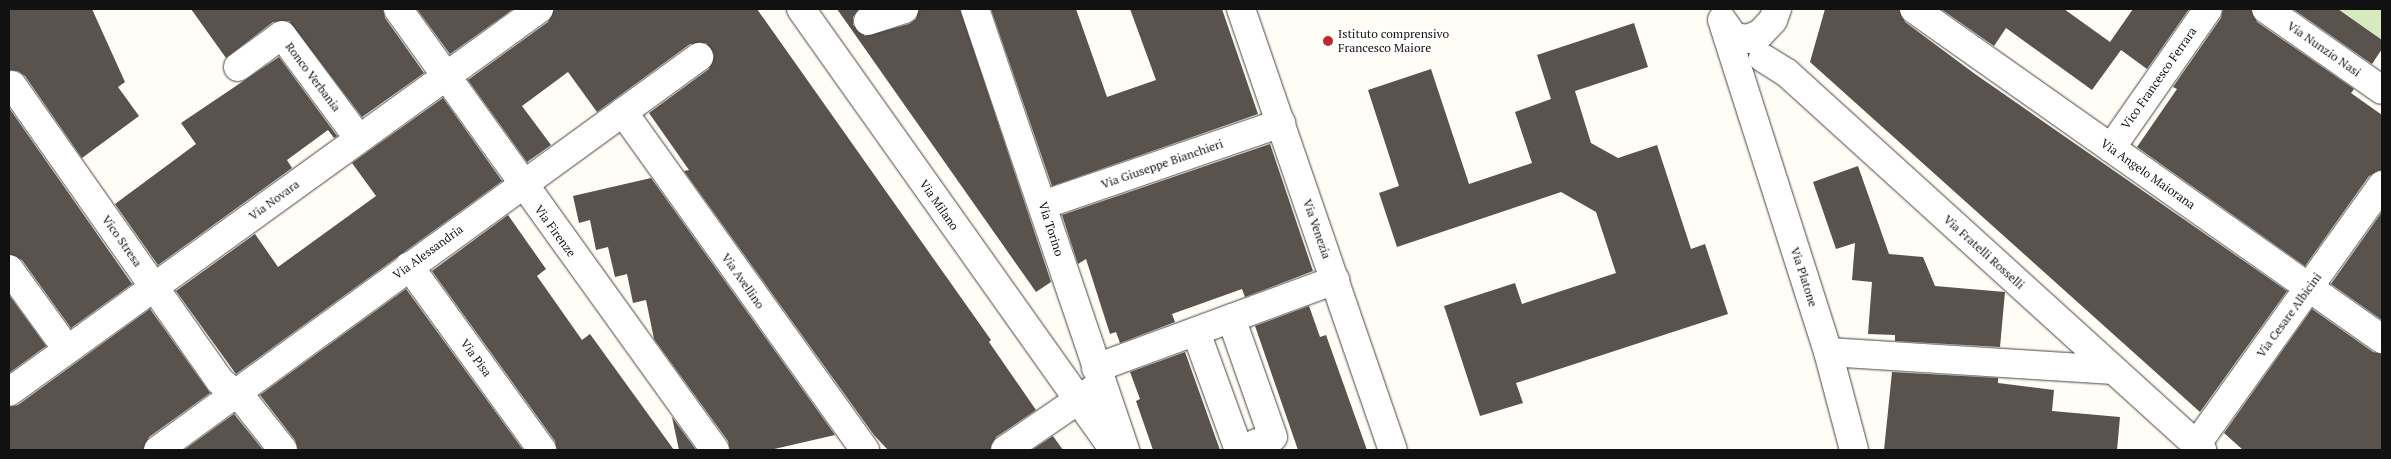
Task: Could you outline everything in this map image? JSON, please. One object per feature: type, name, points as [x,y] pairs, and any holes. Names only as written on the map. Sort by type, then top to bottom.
[{"type":"street","name":"Via Firenze","points":[[398,9],[521,184],[715,450]]},
{"type":"street","name":"Via Novara","points":[[9,392],[539,9]]},
{"type":"street","name":"Via Milano","points":[[801,9],[1114,450]]},
{"type":"street","points":[[868,21],[904,9]]},
{"type":"street","name":"Via Torino","points":[[975,9],[1043,205],[1098,376],[1125,450]]},
{"type":"street","name":"Via Venezia","points":[[1241,9],[1393,450]]},
{"type":"street","name":"Via Angelo Maiorana","points":[[1914,9],[2382,339]]},
{"type":"street","name":"Vico Francesco Ferrara","points":[[2111,148],[2208,9]]},
{"type":"street","name":"Via Nunzio Nasi","points":[[2266,9],[2382,90]]},
{"type":"street","points":[[1721,17],[1734,37],[1748,39],[1760,34],[1775,14]]},
{"type":"street","points":[[1750,105],[1775,14]]},
{"type":"street","name":"Via Platone","points":[[1721,17],[1828,352],[1854,450]]},
{"type":"street","name":"Ronco Verbania","points":[[238,67],[282,35],[359,139]]},
{"type":"street","name":"Via Alessandria","points":[[158,450],[521,184],[700,58]]},
{"type":"street","name":"Via Fratelli Rosselli","points":[[1763,58],[1787,73],[2199,448]]},
{"type":"street","name":"Vico Stresa","points":[[12,85],[220,381],[235,394],[283,450]]},
{"type":"street","name":"Via Avellino","points":[[623,112],[865,450]]},
{"type":"street","name":"Via Giuseppe Bianchieri","points":[[1043,205],[1281,123]]},
{"type":"street","name":"Via Cesare Albicini","points":[[2199,448],[2382,185]]},
{"type":"street","name":"Via Pisa","points":[[409,266],[542,450]]},
{"type":"street","points":[[9,269],[67,349]]},
{"type":"street","points":[[1005,450],[1078,401],[1098,376],[1196,332],[1334,280]]},
{"type":"street","points":[[1196,332],[1238,450],[1256,444],[1273,437],[1231,318]]},
{"type":"street","points":[[1828,352],[2113,370]]},
{"type":"green space","points":[[2338,9],[2382,9],[2382,40],[2346,14]]},
{"type":"building","points":[[9,9],[92,9],[125,82],[118,87],[139,116],[82,158],[25,76],[18,71],[9,70]]},
{"type":"building","points":[[191,9],[383,9],[385,18],[424,73],[362,117],[289,21],[273,22],[226,58]]},
{"type":"building","points":[[417,9],[513,9],[450,54]]},
{"type":"building","points":[[554,9],[757,9],[991,340],[989,342],[1036,410],[996,437],[990,450],[888,450],[874,435],[684,171],[689,170],[649,113],[709,69],[714,55],[706,43],[690,44],[597,112],[568,72],[522,106],[551,145],[527,162],[468,80],[548,22]]},
{"type":"building","points":[[837,9],[859,9],[853,17],[853,25],[865,36],[909,24],[916,19],[919,9],[960,9],[1051,282],[1036,292]]},
{"type":"building","points":[[991,9],[1076,9],[1107,97],[1156,80],[1130,9],[1222,9],[1258,114],[1052,186]]},
{"type":"building","points":[[1825,9],[1899,9],[1905,22],[1975,74],[2287,291],[2200,412],[1810,62]]},
{"type":"building","points":[[1941,9],[2064,9],[2110,42],[2133,9],[2189,9],[2147,69],[2121,50],[2092,90],[2006,28],[1994,46]]},
{"type":"building","points":[[2223,9],[2251,9],[2257,22],[2354,89],[2351,93],[2382,115],[2382,170],[2369,176],[2305,266],[2137,147],[2177,89],[2173,87],[2221,18]]},
{"type":"building","points":[[2293,9],[2338,9],[2382,40],[2382,49],[2372,64]]},
{"type":"building","points":[[1634,23],[1648,67],[1575,91],[1591,143],[1618,158],[1657,145],[1691,249],[1705,244],[1728,314],[1516,383],[1523,403],[1480,416],[1444,306],[1515,283],[1522,304],[1616,273],[1596,212],[1561,192],[1397,247],[1379,193],[1399,186],[1368,90],[1431,69],[1469,184],[1532,163],[1515,112],[1551,99],[1537,55]]},
{"type":"building","points":[[279,57],[337,136],[334,138],[328,130],[287,160],[292,168],[158,265],[115,204],[196,144],[181,123]]},
{"type":"building","points":[[443,98],[502,181],[236,374],[176,291],[255,234],[278,267],[376,196],[352,163]]},
{"type":"building","points":[[9,108],[132,284],[71,328],[22,260],[9,254]]},
{"type":"building","points":[[1270,144],[1313,271],[1245,297],[1242,289],[1172,314],[1175,322],[1120,343],[1116,332],[1110,334],[1086,259],[1078,264],[1062,215]]},
{"type":"building","points":[[1858,166],[1889,254],[1923,257],[1935,286],[2005,292],[2000,347],[1895,341],[1895,335],[1868,334],[1872,282],[1852,280],[1855,243],[1836,249],[1813,182]]},
{"type":"building","points":[[651,178],[835,435],[770,450],[730,450],[728,441],[654,339],[646,300],[633,303],[627,274],[615,277],[608,247],[596,250],[590,220],[579,223],[573,196]]},
{"type":"building","points":[[2382,212],[2382,320],[2331,284]]},
{"type":"building","points":[[508,215],[546,269],[537,276],[582,340],[590,334],[674,450],[557,450],[555,441],[432,271]]},
{"type":"building","points":[[406,289],[523,450],[298,450],[295,440],[260,395]]},
{"type":"building","points":[[9,295],[46,346],[9,373]]},
{"type":"building","points":[[1309,306],[1320,337],[1326,335],[1367,450],[1298,450],[1255,326]]},
{"type":"building","points":[[150,309],[210,393],[149,437],[143,450],[9,450],[9,407],[18,405]]},
{"type":"building","points":[[2312,309],[2373,352],[2382,354],[2382,450],[2243,450],[2224,433]]},
{"type":"building","points":[[1185,352],[1220,450],[1153,450],[1136,401],[1140,399],[1130,372]]},
{"type":"building","points":[[1892,372],[1998,378],[1998,383],[2054,390],[2052,411],[2120,417],[2117,450],[1884,450]]},
{"type":"building","points":[[234,414],[263,450],[184,450]]},
{"type":"building","points":[[672,417],[696,450],[679,450]]},
{"type":"building","points":[[1053,436],[1063,450],[1032,450]]},
{"type":"place","name":"Istituto comprensivo Francesco Maiore","points":[[1328,41]]}]
